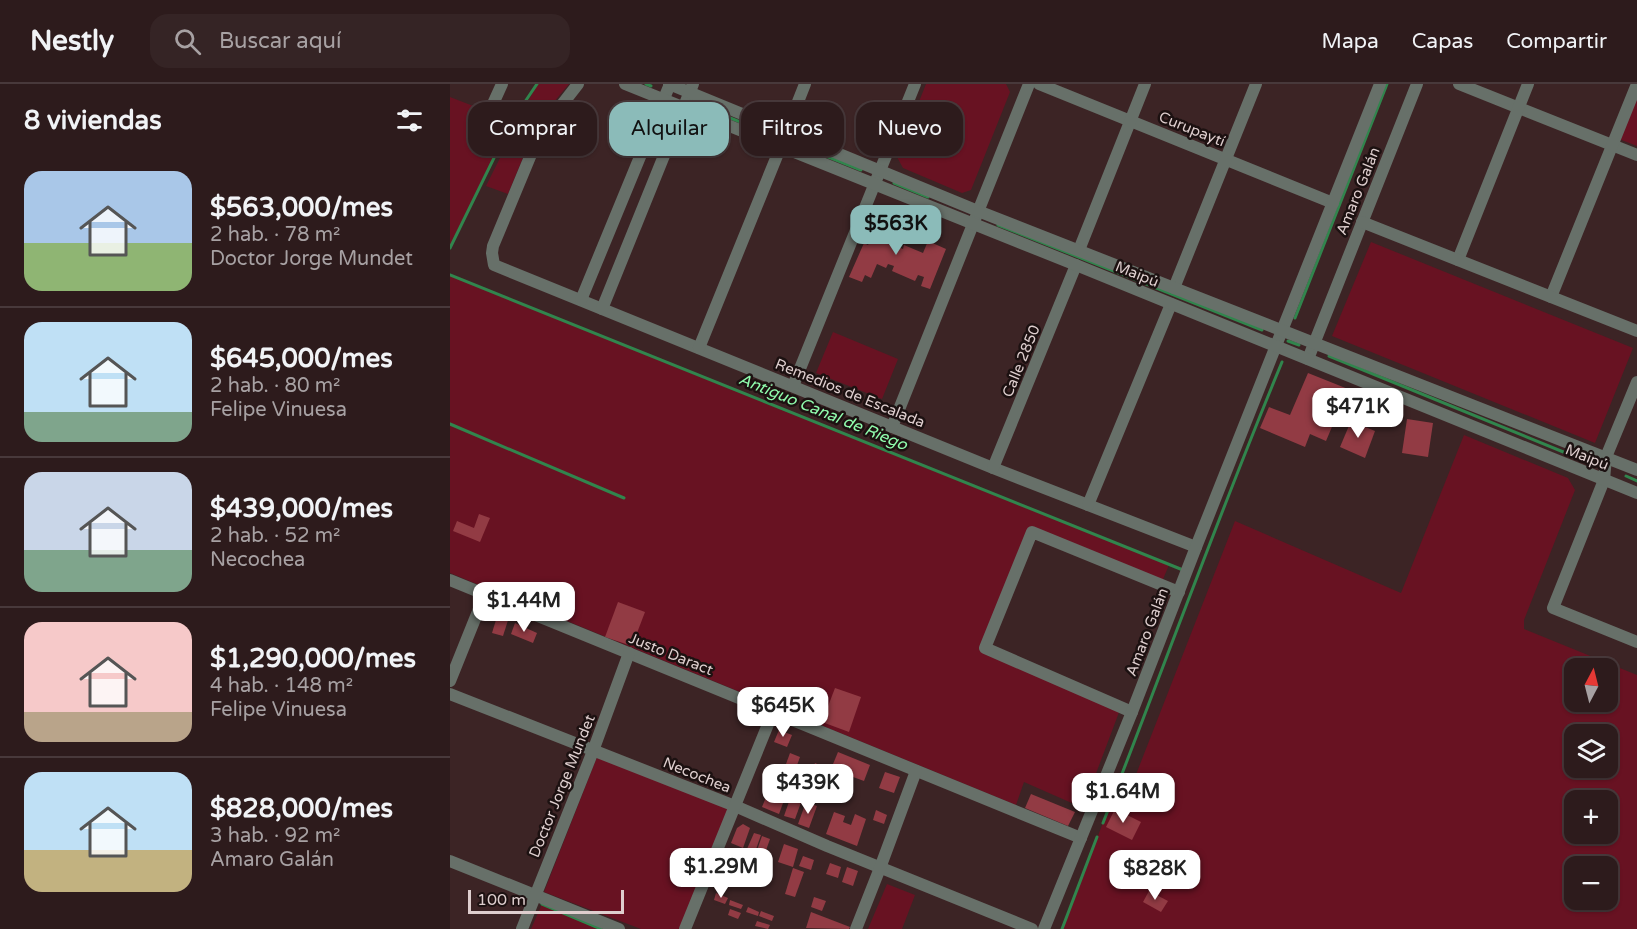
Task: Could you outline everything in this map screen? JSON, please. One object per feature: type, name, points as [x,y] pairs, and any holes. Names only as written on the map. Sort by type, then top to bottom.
[{"type":"street","points":[[494,102],[502,84]]},
{"type":"street","name":"Remedios de Escalada","points":[[578,84],[537,140],[493,246],[494,265],[1196,548]]},
{"type":"street","name":"Maipú","points":[[625,84],[671,102]]},
{"type":"street","points":[[581,300],[669,84]]},
{"type":"street","name":"Maipú","points":[[669,84],[691,88],[741,111]]},
{"type":"street","points":[[798,102],[805,84]]},
{"type":"street","points":[[793,386],[915,84]]},
{"type":"street","points":[[892,427],[1029,84]]},
{"type":"street","name":"Curupaytí","points":[[1039,84],[1333,203]]},
{"type":"street","points":[[1078,250],[1145,84]]},
{"type":"street","points":[[1173,288],[1256,84]]},
{"type":"street","name":"Amaro Galán","points":[[1044,929],[1380,84]]},
{"type":"street","name":"Amaro Galán","points":[[1308,359],[1417,84]]},
{"type":"street","points":[[1459,84],[1637,155]]},
{"type":"street","points":[[1458,260],[1528,84]]},
{"type":"street","points":[[1551,297],[1636,84]]},
{"type":"street","points":[[602,309],[664,156]]},
{"type":"street","points":[[699,348],[777,156]]},
{"type":"street","name":"Maipú","points":[[806,156],[1637,493]]},
{"type":"street","name":"Maipú","points":[[844,156],[1637,470]]},
{"type":"street","points":[[1362,222],[1637,331]]},
{"type":"street","name":"Calle 2850","points":[[993,468],[1076,265]]},
{"type":"street","points":[[1088,505],[1171,304]]},
{"type":"street","points":[[1637,382],[1606,457],[1604,480],[1553,608],[1637,642]]},
{"type":"street","points":[[1132,712],[985,648],[1032,532],[1179,592]]},
{"type":"street","name":"Justo Daract","points":[[450,580],[1081,838]]},
{"type":"street","points":[[450,681],[485,594]]},
{"type":"street","name":"Doctor Jorge Mundet","points":[[522,929],[593,751],[629,653]]},
{"type":"street","name":"Necochea","points":[[450,693],[735,806],[880,868],[1032,929]]},
{"type":"street","points":[[685,929],[772,712]]},
{"type":"street","points":[[856,929],[916,771]]},
{"type":"street","points":[[450,861],[619,929]]},
{"type":"shaded area","points":[[537,84],[569,84],[554,102],[528,102]]},
{"type":"shaded area","points":[[926,84],[1006,84],[1010,92],[971,190],[962,193],[903,168],[897,156],[963,156],[963,102],[919,102]]},
{"type":"shaded area","points":[[1637,95],[1637,146],[1619,139]]},
{"type":"shaded area","points":[[450,97],[468,104],[468,156],[495,156],[450,248]]},
{"type":"shaded area","points":[[501,156],[524,156],[508,194],[486,186]]},
{"type":"shaded area","points":[[1371,242],[1633,348],[1595,443],[1332,336]]},
{"type":"shaded area","points":[[450,275],[1169,565],[1161,584],[1032,532],[985,648],[1121,707],[1083,808],[1024,782],[1016,805],[450,573]]},
{"type":"shaded area","points":[[833,332],[898,359],[882,399],[816,373]]},
{"type":"shaded area","points":[[1464,435],[1568,478],[1575,490],[1524,620],[1524,629],[1595,658],[1564,658],[1564,712],[1618,712],[1618,667],[1637,675],[1637,929],[1062,929],[1116,789],[1128,795],[1235,521],[1401,593]]},
{"type":"shaded area","points":[[597,757],[730,809],[680,929],[641,929],[544,892]]},
{"type":"shaded area","points":[[732,848],[740,850],[733,869],[725,866]]},
{"type":"shaded area","points":[[887,884],[915,895],[902,929],[868,929]]},
{"type":"shaded area","points":[[542,904],[601,929],[531,929]]},
{"type":"building","points":[[879,209],[887,212],[885,219],[889,221],[884,234],[894,238],[891,244],[903,249],[904,245],[923,253],[928,241],[946,249],[930,289],[921,286],[924,277],[918,275],[915,281],[892,271],[894,266],[888,264],[886,268],[877,264],[871,278],[865,275],[862,282],[849,277],[864,243],[868,245],[871,239],[867,238]]},
{"type":"building","points":[[1308,373],[1348,389],[1326,441],[1310,434],[1305,447],[1260,428],[1269,407],[1290,415]]},
{"type":"building","points":[[1407,419],[1433,423],[1428,457],[1402,453]]},
{"type":"building","points":[[1351,421],[1375,431],[1365,458],[1340,447]]},
{"type":"building","points":[[479,514],[490,518],[480,542],[453,531],[457,521],[474,528]]},
{"type":"building","points":[[618,602],[645,612],[632,646],[605,637]]},
{"type":"building","points":[[499,610],[510,614],[503,636],[492,633]]},
{"type":"building","points":[[515,623],[537,633],[533,643],[511,634]]},
{"type":"building","points":[[835,688],[861,697],[849,732],[822,722]]},
{"type":"building","points":[[779,730],[792,735],[787,747],[774,742]]},
{"type":"building","points":[[838,752],[870,765],[864,781],[831,769]]},
{"type":"building","points":[[790,753],[800,757],[796,768],[786,764]]},
{"type":"building","points":[[815,763],[831,770],[828,779],[812,773]]},
{"type":"building","points":[[885,772],[900,777],[894,793],[879,788]]},
{"type":"building","points":[[773,780],[789,787],[779,814],[762,807]]},
{"type":"building","points":[[792,793],[803,797],[795,819],[784,816]]},
{"type":"building","points":[[1031,794],[1075,812],[1068,826],[1025,808]]},
{"type":"building","points":[[806,802],[817,806],[809,828],[798,824]]},
{"type":"building","points":[[1115,809],[1141,822],[1132,840],[1106,827]]},
{"type":"building","points":[[876,810],[887,815],[884,824],[873,820]]},
{"type":"building","points":[[834,812],[845,816],[843,822],[851,825],[855,814],[866,819],[857,846],[826,834]]},
{"type":"building","points":[[743,824],[750,828],[743,848],[731,843],[737,828]]},
{"type":"building","points":[[754,833],[761,835],[755,852],[747,849]]},
{"type":"building","points":[[762,836],[770,839],[764,856],[756,853]]},
{"type":"building","points":[[784,844],[798,849],[793,867],[778,862]]},
{"type":"building","points":[[803,856],[814,860],[811,870],[799,866]]},
{"type":"building","points":[[830,863],[841,867],[838,878],[826,874]]},
{"type":"building","points":[[847,867],[858,871],[853,886],[842,882]]},
{"type":"building","points":[[793,868],[804,872],[795,897],[785,894]]},
{"type":"building","points":[[1149,891],[1168,901],[1161,912],[1143,902]]},
{"type":"building","points":[[716,893],[728,898],[725,904],[714,900]]},
{"type":"building","points":[[814,897],[826,901],[822,911],[811,907]]},
{"type":"building","points":[[730,900],[743,905],[741,909],[729,905]]},
{"type":"building","points":[[748,907],[759,912],[758,916],[746,912]]},
{"type":"building","points":[[730,909],[741,913],[738,919],[728,915]]},
{"type":"building","points":[[761,911],[774,916],[772,921],[759,916]]},
{"type":"building","points":[[811,912],[850,927],[849,929],[806,928]]},
{"type":"building","points":[[757,921],[770,925],[768,929],[755,926]]},
{"type":"waterway","name":"Antiguo Canal de Riego","points":[[450,248],[512,121],[537,84]]},
{"type":"waterway","points":[[646,84],[651,86]]},
{"type":"waterway","points":[[1295,318],[1387,84]]},
{"type":"waterway","points":[[729,118],[861,170]]},
{"type":"waterway","points":[[894,183],[928,197]]},
{"type":"waterway","points":[[998,225],[1262,330]]},
{"type":"waterway","name":"Antiguo Canal de Riego","points":[[450,275],[1183,570]]},
{"type":"waterway","points":[[1288,341],[1299,345]]},
{"type":"waterway","points":[[1329,356],[1583,460]]},
{"type":"waterway","points":[[1103,823],[1213,534],[1282,362]]},
{"type":"waterway","points":[[450,424],[624,498]]},
{"type":"waterway","points":[[1626,476],[1637,481]]},
{"type":"waterway","points":[[1062,929],[1097,837]]},
{"type":"waterway","points":[[542,904],[601,929]]}]
